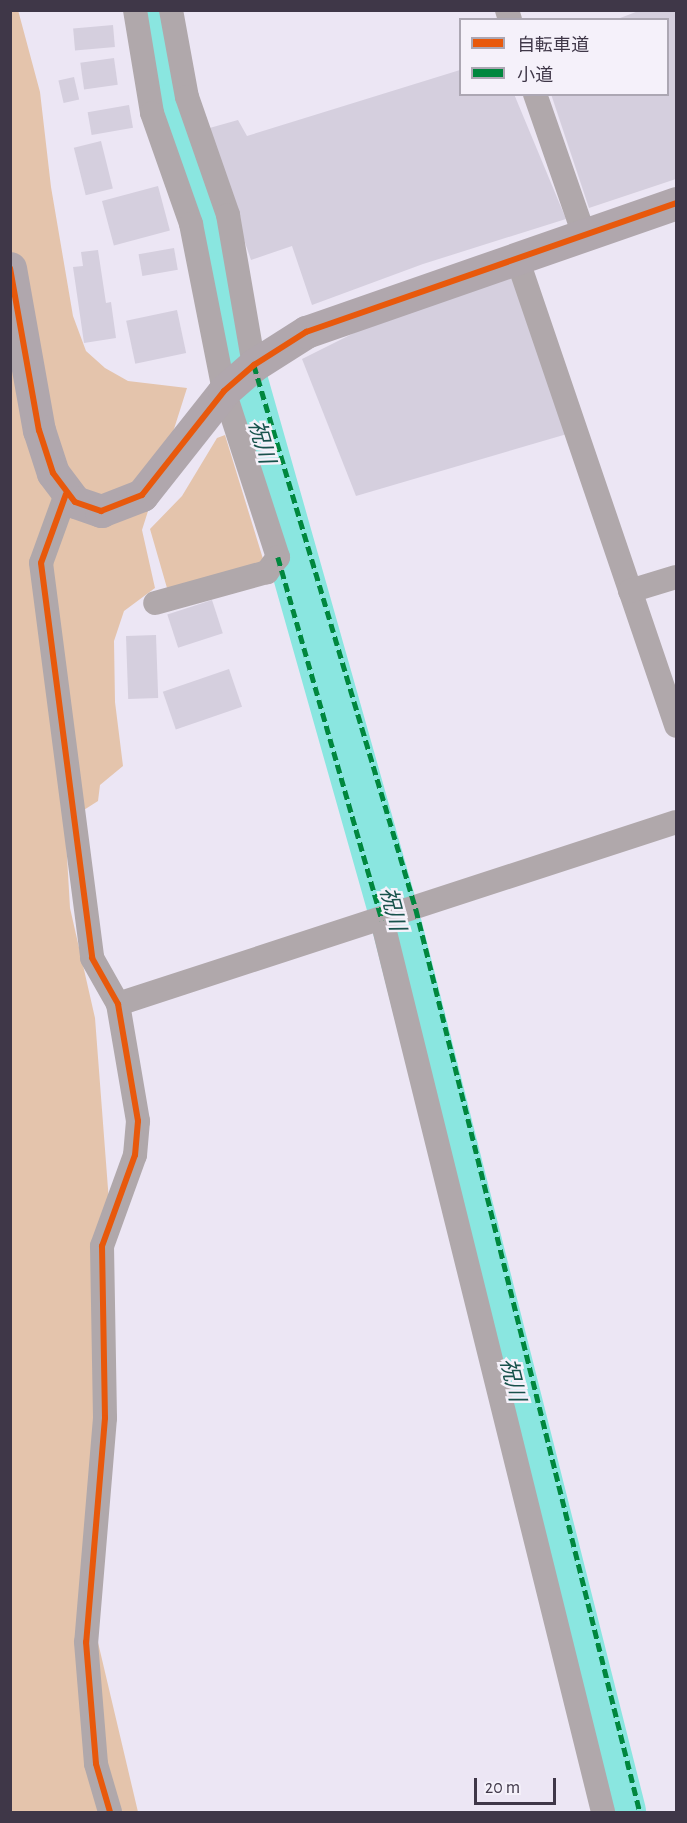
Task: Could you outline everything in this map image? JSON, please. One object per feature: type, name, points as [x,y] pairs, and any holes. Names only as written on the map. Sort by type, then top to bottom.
[{"type":"street","points":[[135,10],[152,112],[241,376],[278,557],[267,572],[155,603]]},
{"type":"street","points":[[171,10],[187,97],[228,215],[241,376]]},
{"type":"street","points":[[537,96],[584,235]]},
{"type":"street","points":[[10,268],[39,430],[53,473],[66,494],[82,507],[101,511],[142,495],[241,376],[333,320],[676,203]]},
{"type":"street","points":[[517,258],[676,726]]},
{"type":"street","points":[[66,494],[41,563],[92,958],[118,1004],[138,1121],[135,1155],[102,1246],[105,1418],[86,1642],[96,1764],[110,1812]]},
{"type":"street","points":[[630,591],[676,577]]},
{"type":"street","points":[[118,1004],[383,920],[676,822]]},
{"type":"street","points":[[383,920],[603,1812]]},
{"type":"shaded area","points":[[18,10],[40,92],[51,187],[73,316],[86,351],[105,368],[128,381],[187,388],[142,530],[155,588],[124,611],[114,641],[115,702],[123,766],[100,785],[98,801],[65,822],[70,908],[95,1018],[110,1215],[88,1600],[138,1812],[11,1812],[10,11]]},
{"type":"shaded area","points":[[225,435],[267,572],[167,588],[150,529],[182,496],[217,438]]},
{"type":"building","points":[[641,10],[676,10],[676,179],[589,208],[552,96],[669,96],[669,18],[620,18]]},
{"type":"building","points":[[113,25],[115,47],[75,50],[73,28]]},
{"type":"building","points":[[114,58],[118,85],[84,89],[80,63]]},
{"type":"building","points":[[459,70],[459,96],[515,96],[566,219],[423,264],[312,305],[292,246],[251,260],[206,129],[238,120],[247,136]]},
{"type":"building","points":[[74,77],[79,99],[64,103],[58,81]]},
{"type":"building","points":[[129,105],[133,128],[92,135],[88,112]]},
{"type":"building","points":[[101,141],[113,189],[86,195],[74,148]]},
{"type":"building","points":[[158,186],[170,230],[114,245],[102,201]]},
{"type":"building","points":[[174,248],[178,270],[142,276],[139,254]]},
{"type":"building","points":[[98,250],[106,303],[111,302],[116,338],[84,343],[73,267],[83,266],[81,252]]},
{"type":"building","points":[[513,276],[567,434],[356,496],[302,359],[370,325]]},
{"type":"building","points":[[177,310],[186,353],[135,364],[126,321]]},
{"type":"building","points":[[212,600],[223,633],[178,648],[167,615]]},
{"type":"building","points":[[156,635],[158,698],[128,699],[126,636]]},
{"type":"building","points":[[229,669],[242,707],[176,730],[163,692]]},
{"type":"waterway","name":"祝川","points":[[155,10],[169,109],[209,216],[217,278],[234,349],[394,914],[621,1812]]},
{"type":"marked path","points":[[254,365],[416,909],[640,1812]]},
{"type":"marked path","points":[[278,557],[382,920]]},
{"type":"cycle path","points":[[10,268],[39,430],[53,473],[75,502],[101,511],[142,495],[224,391],[254,365],[306,332],[676,203]]},
{"type":"cycle path","points":[[66,494],[41,563],[92,958],[118,1004],[138,1121],[135,1155],[102,1246],[105,1418],[86,1642],[96,1764],[110,1812]]}]
